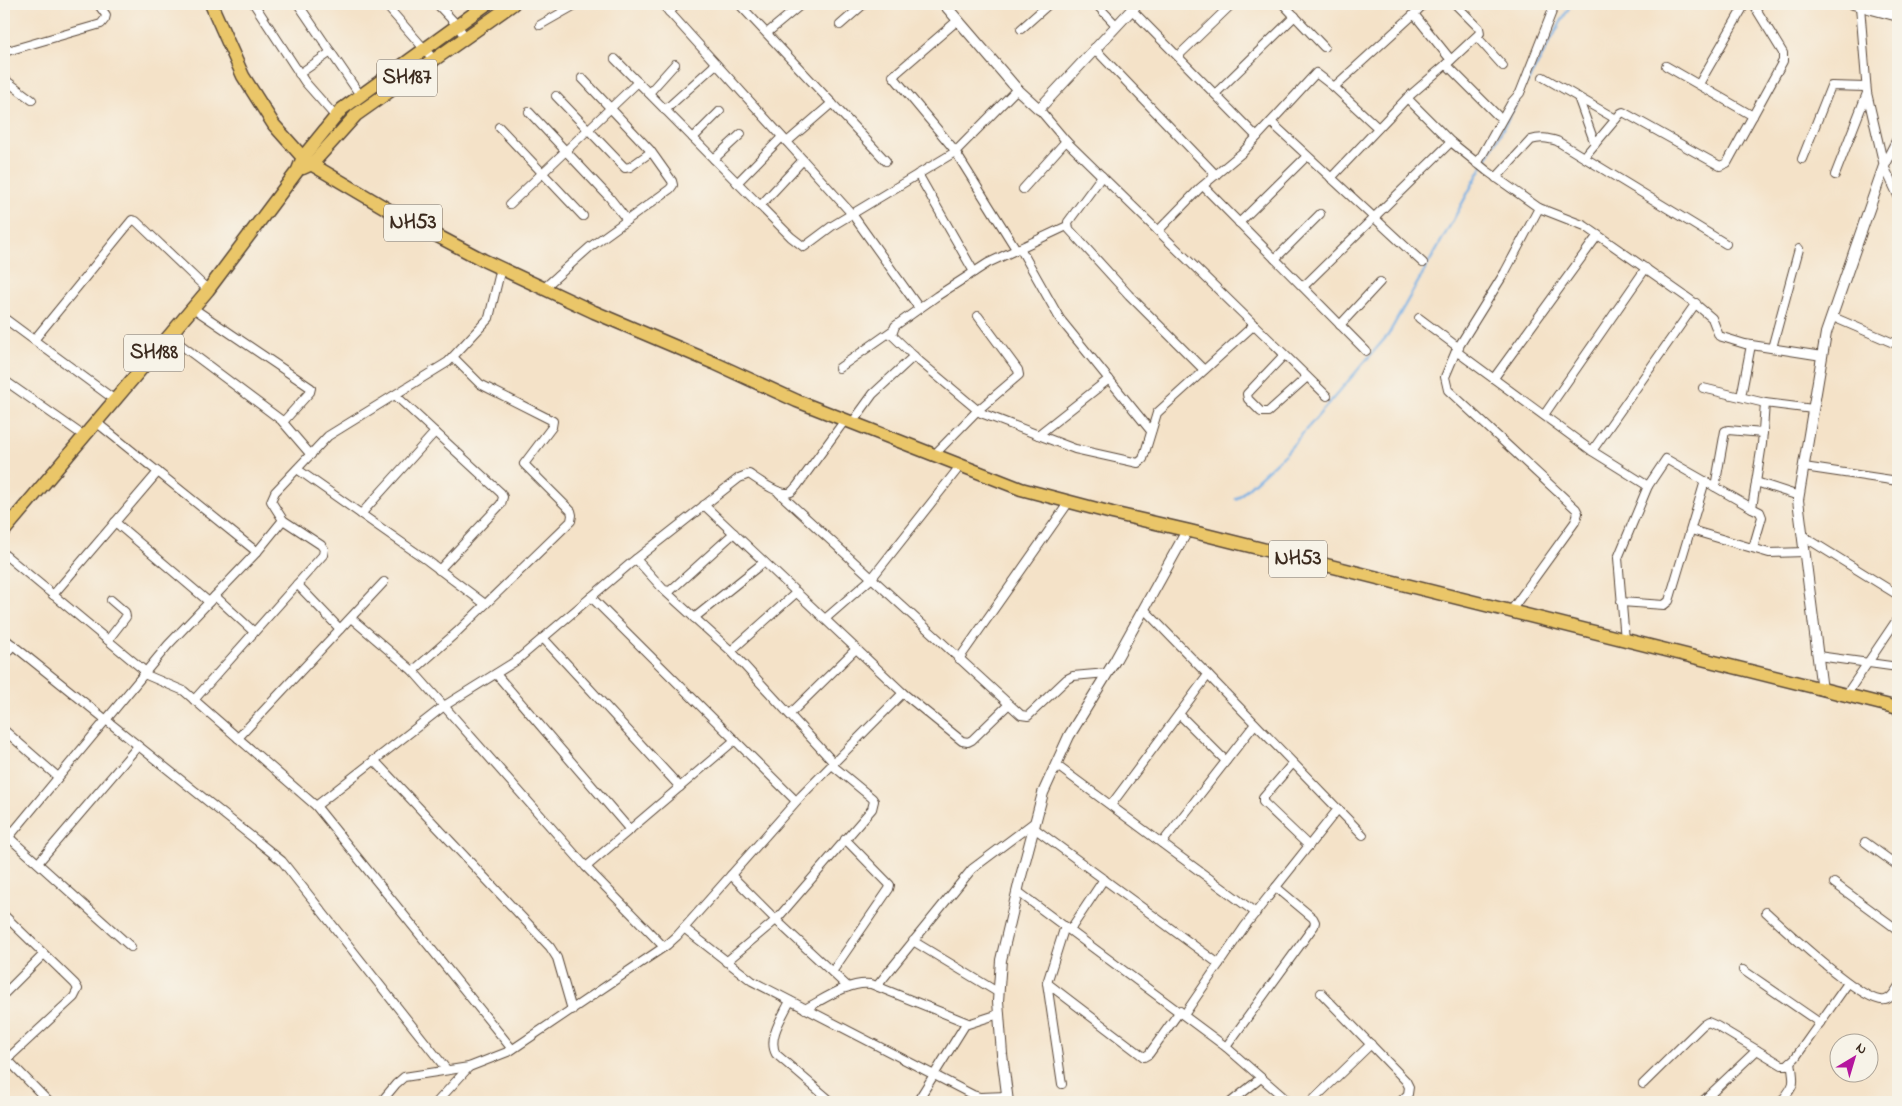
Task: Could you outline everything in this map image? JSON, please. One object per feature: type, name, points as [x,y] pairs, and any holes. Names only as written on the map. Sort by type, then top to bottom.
[{"type":"main road","name":"NH53","points":[[211,4],[243,76],[274,125],[307,161],[394,213],[501,268],[594,312],[692,353],[797,401],[1021,488],[1069,502],[1898,708]]},
{"type":"main road","name":"SH187","points":[[307,161],[335,116],[360,95],[487,4]]},
{"type":"main road","name":"SH187","points":[[298,170],[351,118],[513,4]]},
{"type":"main road","points":[[396,69],[404,81]]},
{"type":"main road","name":"SH188","points":[[4,531],[208,290],[298,170]]},
{"type":"street","points":[[4,52],[101,24],[106,19],[106,15],[98,4]]},
{"type":"street","points":[[254,4],[299,74],[335,116]]},
{"type":"street","points":[[298,4],[360,95]]},
{"type":"street","points":[[385,4],[434,60]]},
{"type":"street","points":[[437,4],[457,25],[465,38]]},
{"type":"street","points":[[540,25],[577,4]]},
{"type":"street","points":[[662,4],[840,201],[919,308]]},
{"type":"street","points":[[669,12],[678,4]]},
{"type":"street","points":[[739,4],[886,161]]},
{"type":"street","points":[[767,33],[802,4]]},
{"type":"street","points":[[840,25],[864,4]]},
{"type":"street","points":[[944,4],[1020,92],[1066,141],[1327,396]]},
{"type":"street","points":[[1021,28],[1049,4]]},
{"type":"street","points":[[1096,4],[1112,21]]},
{"type":"street","points":[[1178,56],[1232,4]]},
{"type":"street","points":[[1283,4],[1324,47]]},
{"type":"street","points":[[1334,87],[1424,4]]},
{"type":"street","points":[[1331,178],[1407,98],[1480,33],[1479,28],[1455,4]]},
{"type":"street","points":[[1481,167],[1512,102],[1520,93],[1555,4]]},
{"type":"street","points":[[1699,84],[1745,4]]},
{"type":"street","points":[[1584,157],[1620,113],[1627,112],[1720,166],[1726,163],[1783,61],[1783,56],[1753,4]]},
{"type":"street","points":[[1898,16],[1858,4],[1867,90],[1884,166],[1898,196]]},
{"type":"street","points":[[1888,4],[1898,7]]},
{"type":"street","points":[[1036,107],[1094,48],[1112,21],[1134,7],[1178,56],[1257,137]]},
{"type":"street","points":[[1414,14],[1449,62],[1497,115]]},
{"type":"street","points":[[1215,94],[1295,16]]},
{"type":"street","points":[[958,20],[893,76],[954,150],[1018,248],[1060,319],[1151,431]]},
{"type":"street","points":[[1477,37],[1503,66]]},
{"type":"street","points":[[1094,48],[1216,175]]},
{"type":"street","points":[[299,74],[331,52]]},
{"type":"street","points":[[615,59],[791,237],[801,246],[806,247],[849,212],[918,174],[954,150],[1020,92]]},
{"type":"street","points":[[649,93],[675,64]]},
{"type":"street","points":[[666,110],[716,64]]},
{"type":"street","points":[[1666,66],[1752,116]]},
{"type":"street","points":[[1158,231],[1203,186],[1243,152],[1316,74],[1334,87],[1378,128]]},
{"type":"street","points":[[1543,77],[1616,119]]},
{"type":"street","points":[[544,288],[586,250],[673,185],[651,152],[582,78]]},
{"type":"street","points":[[4,79],[32,100]]},
{"type":"street","points":[[510,204],[638,82]]},
{"type":"street","points":[[1802,159],[1831,86],[1867,90]]},
{"type":"street","points":[[1835,175],[1867,90]]},
{"type":"street","points":[[556,96],[625,168],[630,167],[651,152]]},
{"type":"street","points":[[1578,97],[1595,144]]},
{"type":"street","points":[[1407,98],[1451,142],[1496,178],[1539,208],[1581,224],[1696,303],[1713,319],[1719,336],[1751,345],[1822,356]]},
{"type":"street","points":[[737,183],[784,140],[832,103]]},
{"type":"street","points":[[693,138],[720,111]]},
{"type":"street","points":[[529,112],[612,200],[627,220]]},
{"type":"street","points":[[1271,122],[1423,263]]},
{"type":"street","points":[[499,127],[583,216]]},
{"type":"street","points":[[714,159],[741,134]]},
{"type":"street","points":[[1496,178],[1526,144],[1537,138],[1557,141],[1726,244]]},
{"type":"street","points":[[1822,690],[1799,496],[1826,333],[1884,166],[1898,139]]},
{"type":"street","points":[[1024,189],[1066,141]]},
{"type":"street","points":[[1303,287],[1451,142]]},
{"type":"street","points":[[1239,223],[1307,156]]},
{"type":"street","points":[[760,206],[803,160]]},
{"type":"street","points":[[918,174],[974,272]]},
{"type":"street","points":[[840,368],[893,330],[919,308],[993,260],[1067,226],[1102,176]]},
{"type":"street","points":[[1203,186],[1366,351]]},
{"type":"street","points":[[1510,612],[1574,522],[1578,513],[1576,509],[1448,390],[1445,378],[1458,349],[1505,272],[1539,208]]},
{"type":"street","points":[[1275,259],[1320,214]]},
{"type":"street","points":[[34,340],[132,220],[136,221],[208,290]]},
{"type":"street","points":[[1067,226],[1129,295],[1204,370]]},
{"type":"street","points":[[1494,378],[1598,235]]},
{"type":"street","points":[[1772,348],[1799,249]]},
{"type":"street","points":[[194,700],[323,555],[324,549],[322,545],[283,520],[270,501],[275,492],[328,436],[448,362],[489,318],[501,268]]},
{"type":"street","points":[[1544,415],[1646,268]]},
{"type":"street","points":[[1340,325],[1380,282]]},
{"type":"street","points":[[1592,451],[1696,303]]},
{"type":"street","points":[[192,308],[311,388],[310,392],[283,422]]},
{"type":"street","points":[[934,455],[977,411],[1018,377],[1020,372],[978,316]]},
{"type":"street","points":[[1833,317],[1898,345]]},
{"type":"street","points":[[4,318],[115,400]]},
{"type":"street","points":[[1419,318],[1494,378],[1592,451],[1648,486]]},
{"type":"street","points":[[893,330],[892,335],[977,411],[1075,448],[1135,464],[1142,460],[1157,413],[1254,325]]},
{"type":"street","points":[[170,336],[283,422],[310,455]]},
{"type":"street","points":[[1741,397],[1751,345]]},
{"type":"street","points":[[1284,355],[1247,394],[1248,399],[1262,412],[1268,412],[1307,377]]},
{"type":"street","points":[[316,806],[444,706],[516,661],[636,559],[744,475],[748,474],[778,491],[784,493],[791,492],[848,421],[873,394],[914,356]]},
{"type":"street","points":[[413,671],[571,521],[572,514],[524,464],[552,426],[553,420],[480,384],[453,357]]},
{"type":"street","points":[[1038,435],[1109,379]]},
{"type":"street","points":[[4,380],[84,436]]},
{"type":"street","points":[[1702,388],[1765,403],[1813,409]]},
{"type":"street","points":[[395,395],[501,493],[503,497],[501,504],[439,570]]},
{"type":"street","points":[[1752,508],[1763,433],[1765,403]]},
{"type":"street","points":[[96,422],[256,552]]},
{"type":"street","points":[[1715,487],[1725,432],[1728,430],[1763,433]]},
{"type":"street","points":[[361,514],[435,432]]},
{"type":"street","points":[[1625,640],[1618,558],[1648,486],[1666,459],[1760,512],[1762,517],[1753,548]]},
{"type":"street","points":[[825,619],[872,578],[961,465]]},
{"type":"street","points":[[1804,467],[1898,481]]},
{"type":"street","points":[[298,469],[485,604]]},
{"type":"street","points":[[53,595],[158,472]]},
{"type":"street","points":[[1621,602],[1667,604],[1705,481]]},
{"type":"street","points":[[1756,482],[1799,496]]},
{"type":"street","points":[[778,491],[1021,715],[1028,716],[1072,676],[1107,673]]},
{"type":"street","points":[[960,659],[1069,502]]},
{"type":"street","points":[[704,505],[903,693],[965,742],[972,740],[1008,705]]},
{"type":"street","points":[[131,948],[38,863],[5,838],[168,645],[256,552],[283,520]]},
{"type":"street","points":[[115,522],[254,632]]},
{"type":"street","points":[[684,928],[752,981],[805,1009],[976,1096],[1008,1099],[999,1014],[1000,960],[1043,793],[1069,736],[1144,609],[1187,530]]},
{"type":"street","points":[[1691,530],[1773,554],[1805,552]]},
{"type":"street","points":[[666,592],[670,591],[734,533]]},
{"type":"street","points":[[1803,536],[1898,595]]},
{"type":"street","points":[[4,554],[145,673],[181,689],[316,806],[512,1049]]},
{"type":"street","points":[[636,559],[666,592],[731,651],[790,714],[833,764],[874,801],[872,809],[776,920],[726,962]]},
{"type":"street","points":[[694,618],[764,562]]},
{"type":"street","points":[[238,738],[384,582]]},
{"type":"street","points":[[297,584],[340,629]]},
{"type":"street","points":[[731,651],[797,592]]},
{"type":"street","points":[[591,597],[796,801]]},
{"type":"street","points":[[108,640],[126,617],[125,612],[111,600]]},
{"type":"street","points":[[1144,609],[1363,835]]},
{"type":"street","points":[[351,618],[413,671],[586,867],[664,947]]},
{"type":"street","points":[[1846,695],[1898,618]]},
{"type":"street","points":[[4,638],[282,861],[448,1070]]},
{"type":"street","points":[[543,638],[680,787]]},
{"type":"street","points":[[4,656],[13,645]]},
{"type":"street","points":[[790,714],[856,649]]},
{"type":"street","points":[[1818,656],[1898,667]]},
{"type":"street","points":[[496,674],[630,830]]},
{"type":"street","points":[[1111,805],[1208,675]]},
{"type":"street","points":[[382,1102],[404,1077],[469,1067],[512,1049],[664,947],[732,875],[796,801],[903,693]]},
{"type":"street","points":[[1179,714],[1226,761]]},
{"type":"street","points":[[1162,843],[1255,724]]},
{"type":"street","points":[[4,730],[58,777]]},
{"type":"street","points":[[586,867],[735,740]]},
{"type":"street","points":[[38,863],[138,746]]},
{"type":"street","points":[[374,760],[550,947],[557,958],[572,1010]]},
{"type":"street","points":[[1293,763],[1263,798],[1263,802],[1309,846]]},
{"type":"street","points":[[1056,765],[1256,913]]},
{"type":"street","points":[[1047,983],[1144,1057],[1149,1054],[1182,1013],[1256,913],[1338,809]]},
{"type":"street","points":[[1035,824],[1104,879],[1219,964]]},
{"type":"street","points":[[877,986],[972,869],[1035,824]]},
{"type":"street","points":[[832,972],[890,885],[846,839]]},
{"type":"street","points":[[1865,842],[1898,866]]},
{"type":"street","points":[[732,875],[776,920],[848,987]]},
{"type":"street","points":[[1062,1084],[1047,983],[1067,928],[1104,879]]},
{"type":"street","points":[[1834,883],[1898,930]]},
{"type":"street","points":[[1226,1047],[1314,926],[1313,918],[1276,888]]},
{"type":"street","points":[[1017,890],[1226,1047],[1289,1102]]},
{"type":"street","points":[[1766,912],[1848,983],[1884,1001],[1898,987]]},
{"type":"street","points":[[4,917],[78,989],[77,994],[6,1061],[49,1102]]},
{"type":"street","points":[[914,941],[999,993]]},
{"type":"street","points":[[4,994],[44,954]]},
{"type":"street","points":[[1743,970],[1820,1023]]},
{"type":"street","points":[[805,1009],[848,987],[865,983],[877,986],[968,1023]]},
{"type":"street","points":[[1643,1084],[1708,1022],[1718,1026],[1782,1065],[1791,1062],[1848,983]]},
{"type":"street","points":[[1321,993],[1406,1081],[1409,1086],[1408,1094],[1400,1102]]},
{"type":"street","points":[[790,1001],[775,1034],[773,1048],[776,1054],[832,1102]]},
{"type":"street","points":[[917,1102],[962,1028],[968,1023],[999,1014]]},
{"type":"street","points":[[1311,1102],[1371,1044]]},
{"type":"street","points":[[1702,1102],[1757,1050]]},
{"type":"street","points":[[1781,1102],[1793,1087],[1791,1062]]},
{"type":"street","points":[[436,1102],[469,1067]]},
{"type":"street","points":[[1232,1102],[1261,1078]]},
{"type":"waterway","points":[[1527,83],[1571,4]]},
{"type":"waterway","points":[[1236,499],[1285,454],[1388,335],[1519,99]]}]
